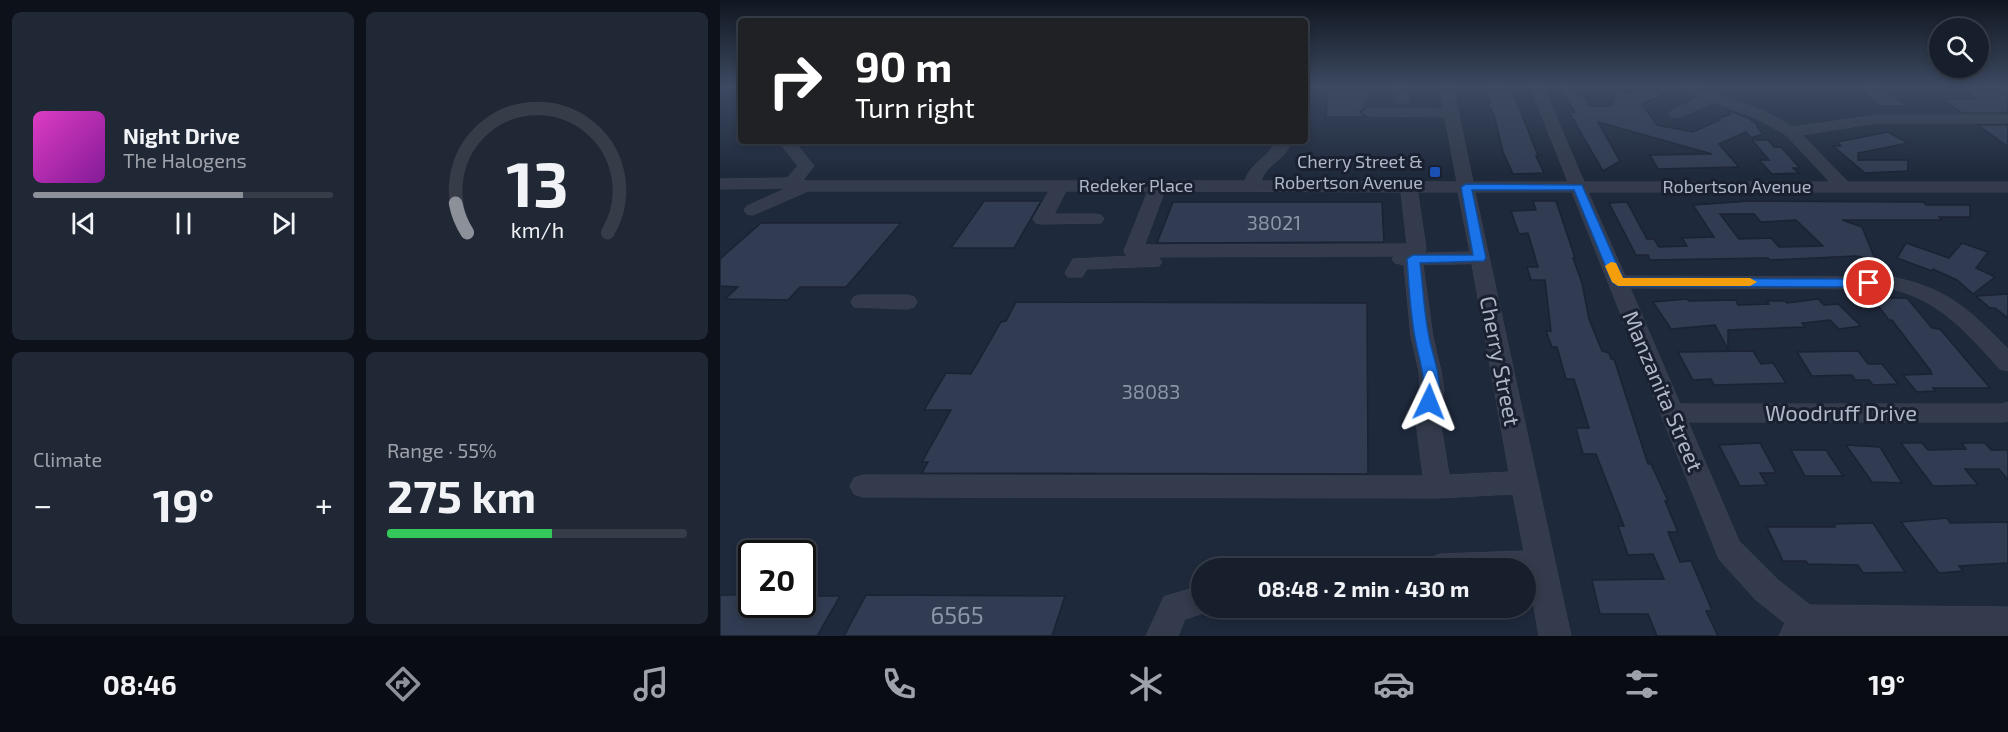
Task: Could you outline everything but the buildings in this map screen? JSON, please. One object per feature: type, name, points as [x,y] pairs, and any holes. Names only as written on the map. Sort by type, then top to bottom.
[{"type":"street","name":"Cherry Street","points":[[1453,116],[1555,636]]},
{"type":"street","name":"Manzanita Street","points":[[1548,116],[1730,550],[1800,628]]},
{"type":"street","points":[[1760,116],[1791,132],[1844,186]]},
{"type":"street","points":[[1791,132],[1877,119],[2008,119]]},
{"type":"street","points":[[753,210],[796,184],[806,166],[788,144]]},
{"type":"street","points":[[1252,186],[1258,167],[1279,152],[1283,144]]},
{"type":"street","name":"Redeker Place","points":[[722,183],[1466,187]]},
{"type":"street","points":[[1060,186],[1042,219],[1095,219]]},
{"type":"street","points":[[1159,186],[1133,251],[1417,250],[1409,187]]},
{"type":"street","name":"Robertson Avenue","points":[[1466,187],[2008,187]]},
{"type":"street","points":[[1075,273],[1080,263],[1480,258]]},
{"type":"street","points":[[1413,259],[1422,337],[1430,370],[1432,390],[1427,414],[1438,487]]},
{"type":"street","points":[[1618,282],[1893,283],[1917,287],[1947,302],[2008,363]]},
{"type":"street","points":[[861,302],[907,302]]},
{"type":"street","name":"Woodruff Drive","points":[[1673,413],[2003,413],[2008,411]]},
{"type":"street","points":[[862,486],[1438,487],[1524,482]]},
{"type":"street","points":[[1536,564],[1540,564]]},
{"type":"street","points":[[1162,636],[1175,607],[1191,603]]},
{"type":"street","points":[[1800,628],[2008,622]]},
{"type":"slow traffic","points":[[1611,266],[1618,282],[1750,282]]},
{"type":"place","name":"Cherry Street & Robertson Avenue","points":[[1435,172]]},
{"type":"route","points":[[1429,402],[1432,390],[1430,370],[1422,337],[1413,259],[1480,258],[1466,187],[1578,187],[1618,282],[1869,283]]}]
